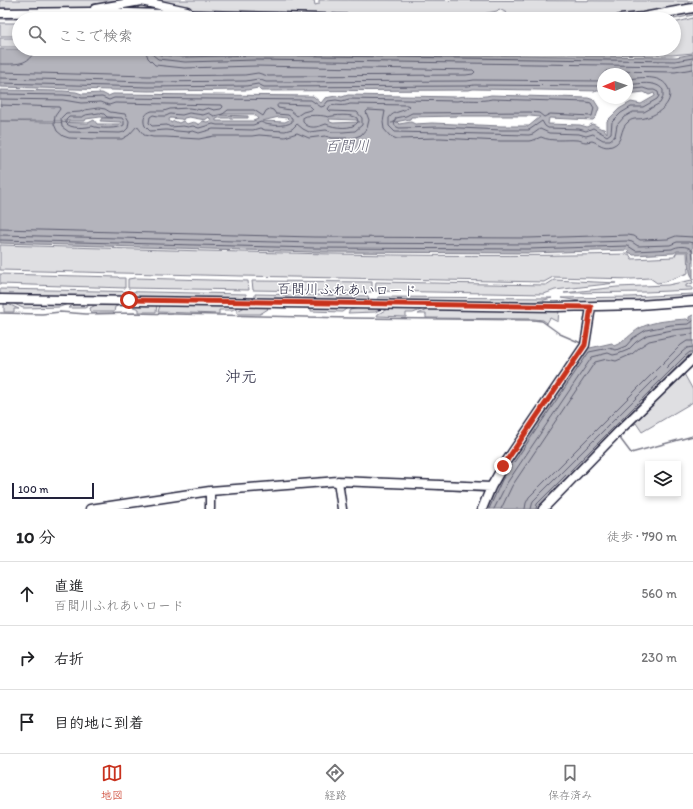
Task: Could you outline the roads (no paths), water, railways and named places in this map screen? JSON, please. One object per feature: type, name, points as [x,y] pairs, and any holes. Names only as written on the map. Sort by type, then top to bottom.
[{"type":"street","points":[[90,12],[96,8],[141,0],[191,12]]},
{"type":"street","points":[[661,12],[691,7]]},
{"type":"street","points":[[0,13],[12,13]]},
{"type":"street","name":"百間川ふれあいロード","points":[[0,299],[591,307],[693,301]]},
{"type":"street","points":[[482,509],[491,487],[503,466],[585,345],[591,307]]},
{"type":"street","points":[[543,509],[618,432],[693,359]]},
{"type":"street","points":[[90,509],[210,494],[338,483],[491,487]]},
{"type":"street","points":[[338,483],[342,509]]},
{"type":"street","points":[[210,494],[210,509]]},
{"type":"water","name":"百間川","points":[[0,49],[12,49],[12,56],[676,57],[693,54],[693,280],[690,272],[688,251],[633,255],[629,253],[628,250],[528,253],[314,252],[0,243],[0,121],[0,90],[63,91],[82,94],[102,93],[108,96],[113,94],[313,96],[321,103],[325,98],[336,96],[342,97],[348,95],[457,97],[491,95],[588,98],[594,100],[599,108],[596,117],[593,120],[549,118],[548,124],[580,125],[587,127],[592,124],[604,129],[607,133],[607,121],[619,109],[628,104],[633,104],[633,102],[641,104],[655,96],[654,93],[649,95],[644,92],[633,93],[633,68],[597,68],[597,91],[473,89],[261,91],[258,88],[247,90],[148,91],[0,87]],"holes":[[[222,114],[254,114],[258,119],[253,121],[216,121],[216,119],[219,118],[248,118],[248,116],[221,115]],[[530,116],[540,117],[529,126],[432,123],[415,124],[411,122],[399,124],[397,122],[391,123],[410,119],[411,117]],[[100,117],[112,118],[102,118],[100,121],[121,122],[120,124],[97,124],[94,120],[88,123],[0,121],[85,121],[86,119]],[[189,117],[205,120],[209,117],[212,120],[207,122],[202,121],[199,125],[193,122],[187,124],[183,121],[179,123],[174,121],[171,123],[169,120],[170,118],[183,120],[184,118]],[[279,117],[287,118],[289,120],[285,122],[262,121]],[[329,119],[356,120],[360,122],[333,123],[330,122]]]},
{"type":"water","points":[[693,315],[693,354],[538,509],[484,509],[499,478],[587,346],[590,348],[612,343],[614,346],[645,326],[670,320],[687,319],[689,321],[689,317]]},
{"type":"waterway","points":[[0,313],[42,314],[60,312],[86,314],[134,313],[350,318],[533,320],[542,321],[560,334],[581,343]]},
{"type":"waterway","points":[[619,437],[631,453],[693,436]]},
{"type":"waterway","points":[[395,487],[485,492]]},
{"type":"district","name":"沖元","points":[[241,376]]}]
